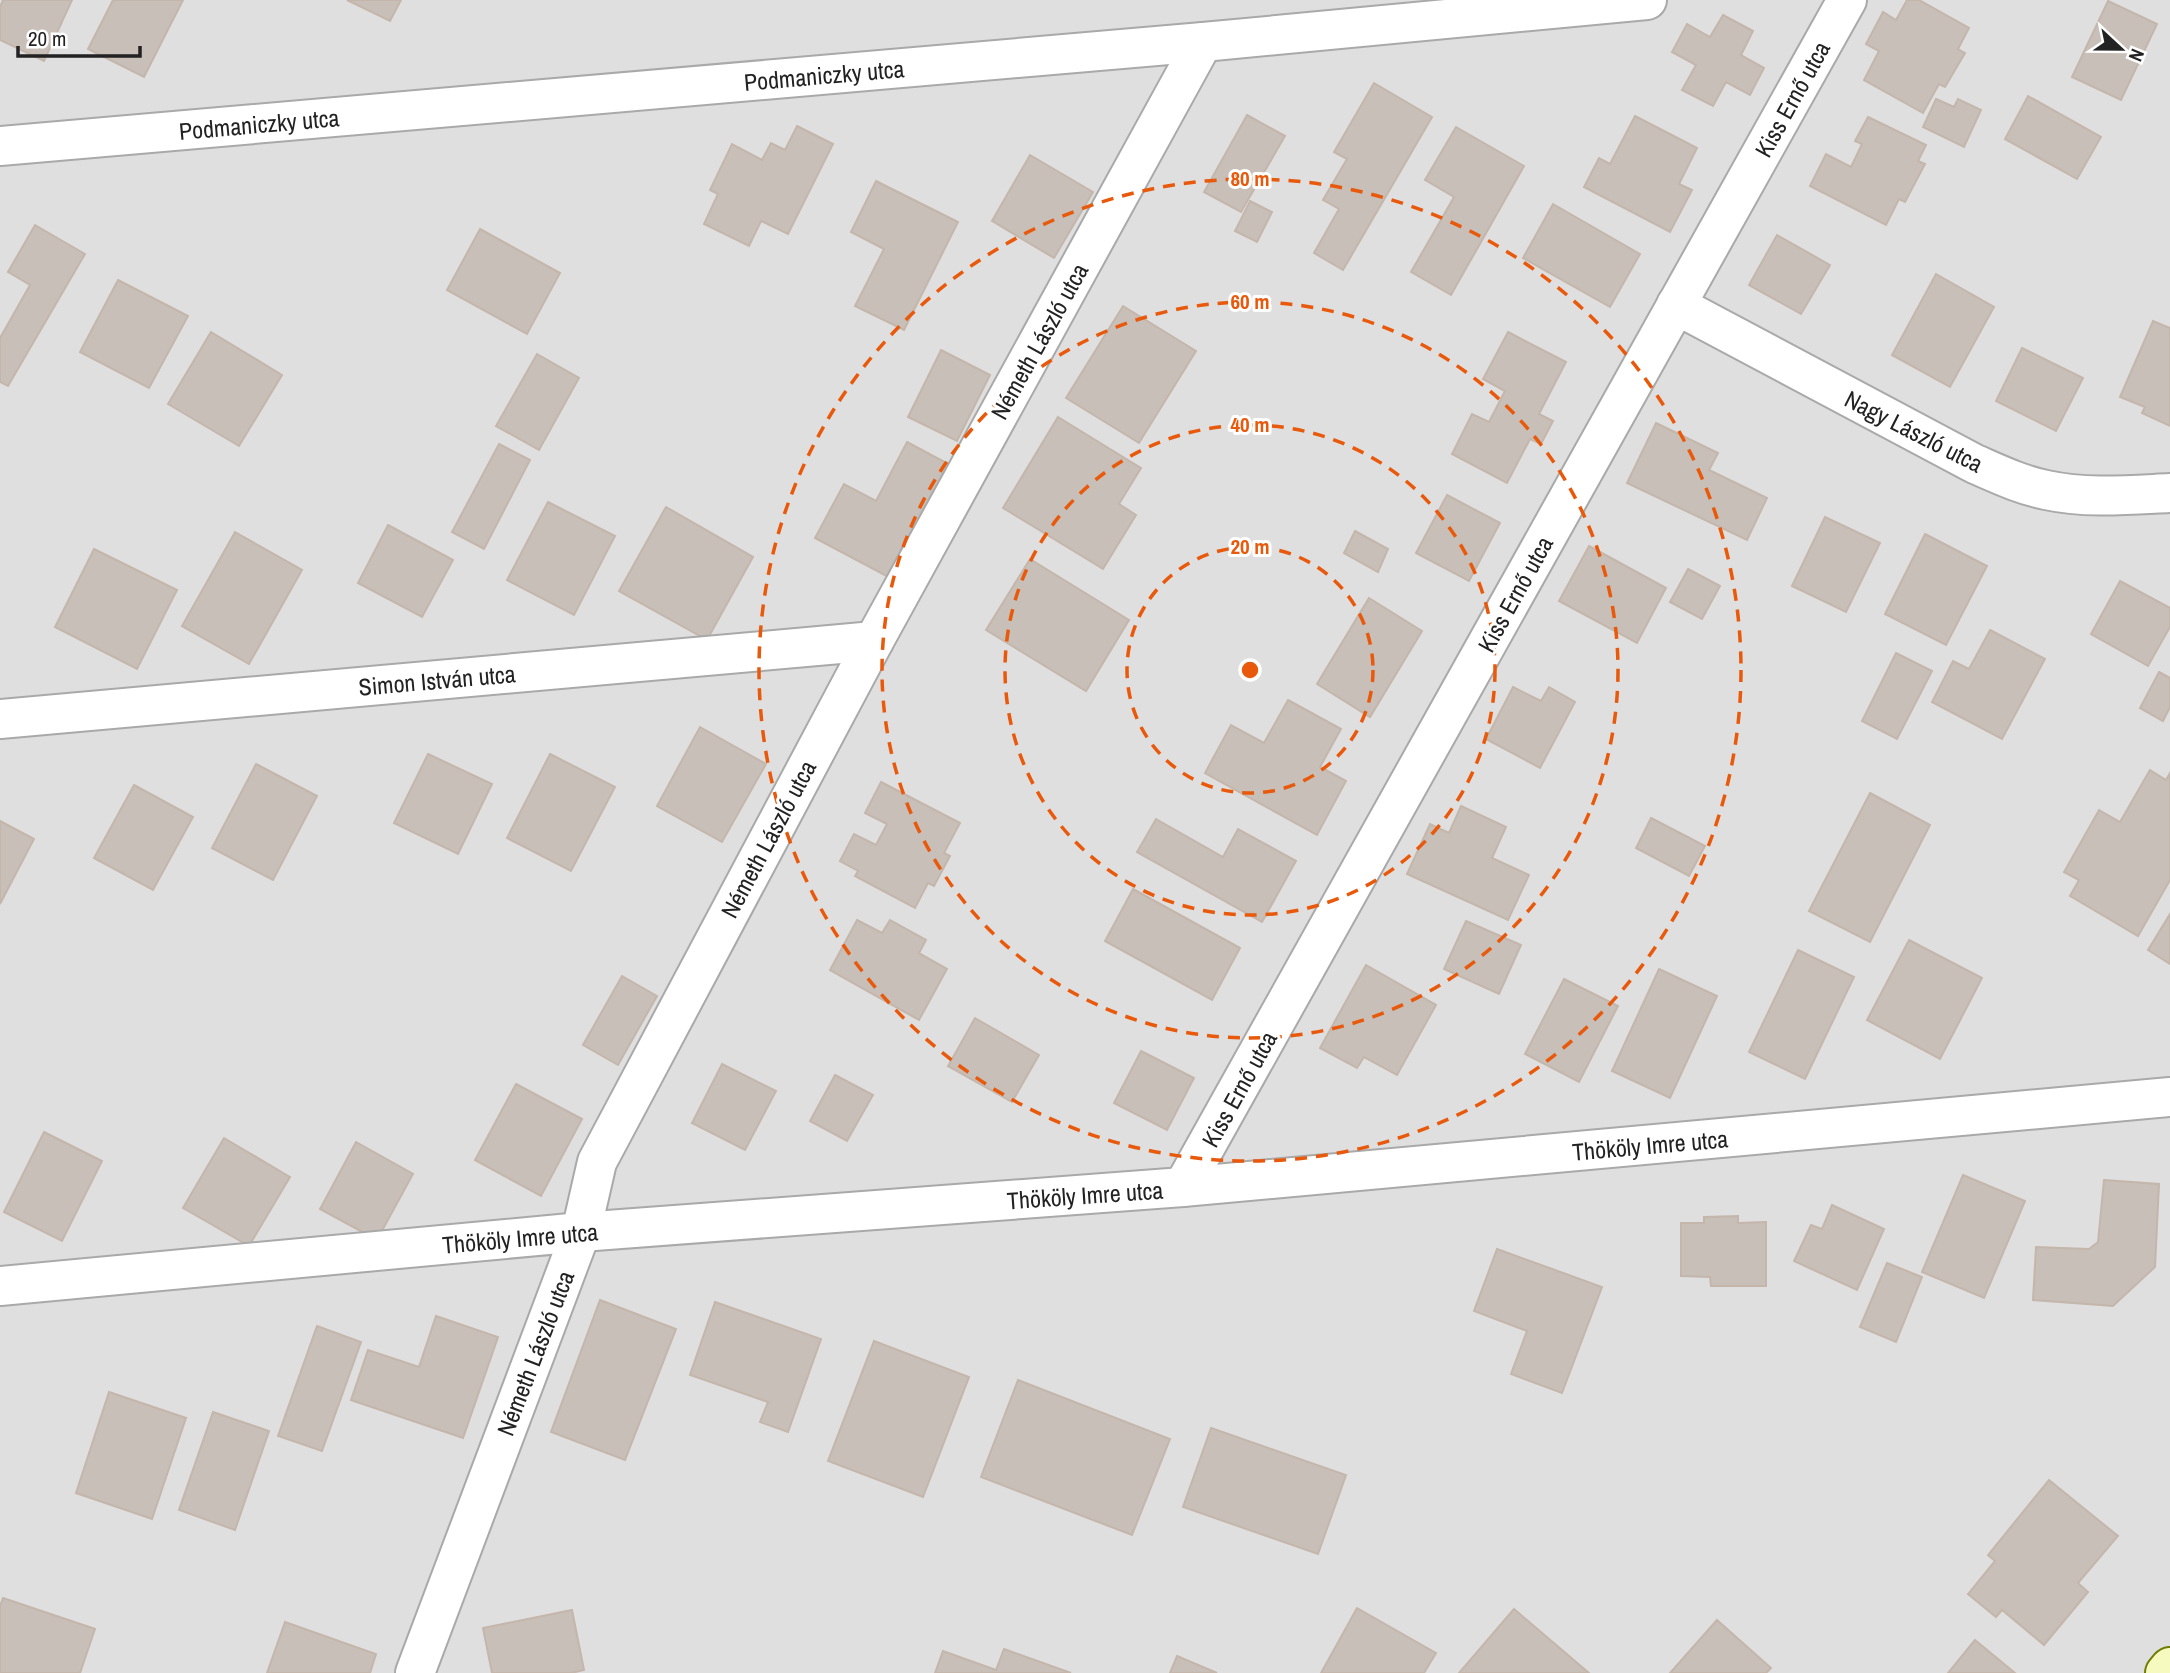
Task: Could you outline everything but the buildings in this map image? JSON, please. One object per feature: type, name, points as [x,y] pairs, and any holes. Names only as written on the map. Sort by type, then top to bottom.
[{"type":"main road","points":[[2165,1673],[2170,1667]]},
{"type":"street","name":"Podmaniczky utca","points":[[0,146],[1203,42],[1647,0]]},
{"type":"street","name":"Kiss Ernő utca","points":[[1183,1187],[1847,0]]},
{"type":"street","name":"Németh László utca","points":[[415,1673],[580,1233],[597,1162],[874,641],[1203,42]]},
{"type":"street","name":"Nagy László utca","points":[[1676,305],[1975,464],[2013,481],[2075,495],[2170,493]]},
{"type":"street","name":"Simon István utca","points":[[0,719],[874,641]]},
{"type":"street","name":"Thököly Imre utca","points":[[0,1286],[580,1233],[1183,1187],[2170,1097]]},
{"type":"shaded area","points":[[0,0],[2170,0],[2170,1673],[0,1673]]}]
